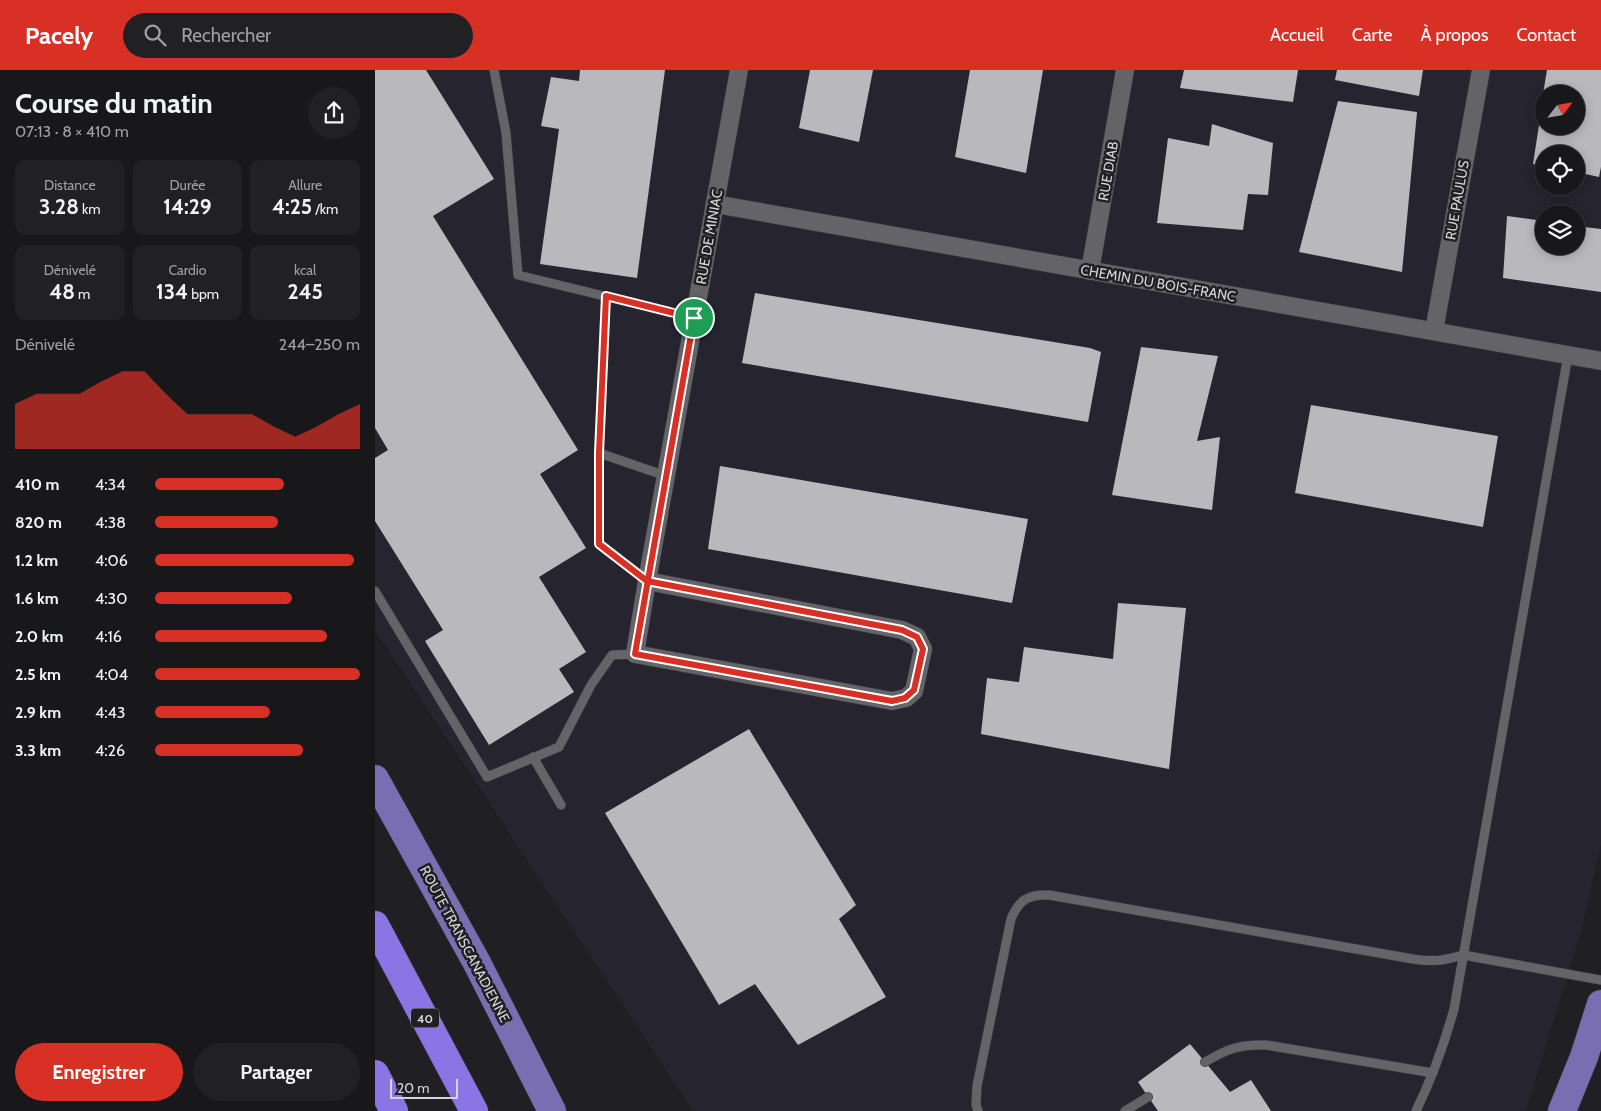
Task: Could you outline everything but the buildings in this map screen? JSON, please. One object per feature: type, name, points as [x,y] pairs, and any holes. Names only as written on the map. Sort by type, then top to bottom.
[{"type":"highway","name":"40","points":[[375,925],[474,1111]]},
{"type":"highway","points":[[375,1074],[394,1111]]},
{"type":"main road","name":"ROUTE TRANSCANADIENNE","points":[[375,779],[477,963],[552,1107]]},
{"type":"main road","points":[[1562,1111],[1581,1065],[1601,1004]]},
{"type":"street","name":"RUE DE MINIAC","points":[[635,654],[739,70]]},
{"type":"street","name":"RUE DIAB","points":[[1090,271],[1125,70]]},
{"type":"street","name":"RUE PAULUS","points":[[1434,331],[1481,70]]},
{"type":"street","name":"CHEMIN DU BOIS-FRANC","points":[[715,204],[1601,361]]},
{"type":"street","points":[[635,654],[892,701],[905,698],[914,690],[923,649],[917,637],[902,630],[647,581]]},
{"type":"lane","points":[[494,70],[506,133],[518,275],[694,318]]},
{"type":"lane","points":[[606,296],[599,453],[599,544],[647,581]]},
{"type":"lane","points":[[1416,1111],[1445,1043],[1454,1009],[1568,355]]},
{"type":"lane","points":[[599,453],[666,476]]},
{"type":"lane","points":[[375,592],[487,777],[559,747],[591,685],[612,655],[635,654]]},
{"type":"lane","points":[[533,758],[561,805]]},
{"type":"lane","points":[[978,1111],[976,1104],[977,1086],[1011,919],[1021,902],[1037,895],[1049,895],[1431,962],[1443,961],[1463,955],[1601,980]]},
{"type":"lane","points":[[1205,1062],[1225,1050],[1250,1045],[1266,1045],[1433,1073]]},
{"type":"lane","points":[[1125,1111],[1148,1097]]},
{"type":"shaded area","points":[[375,70],[1601,70],[1601,844],[1581,932],[1526,1111],[693,1111],[375,630]]},
{"type":"route","points":[[694,318],[606,296],[599,453],[599,544],[647,581],[902,630],[917,637],[923,649],[914,690],[905,698],[892,701],[635,654],[647,581],[694,318]]}]
